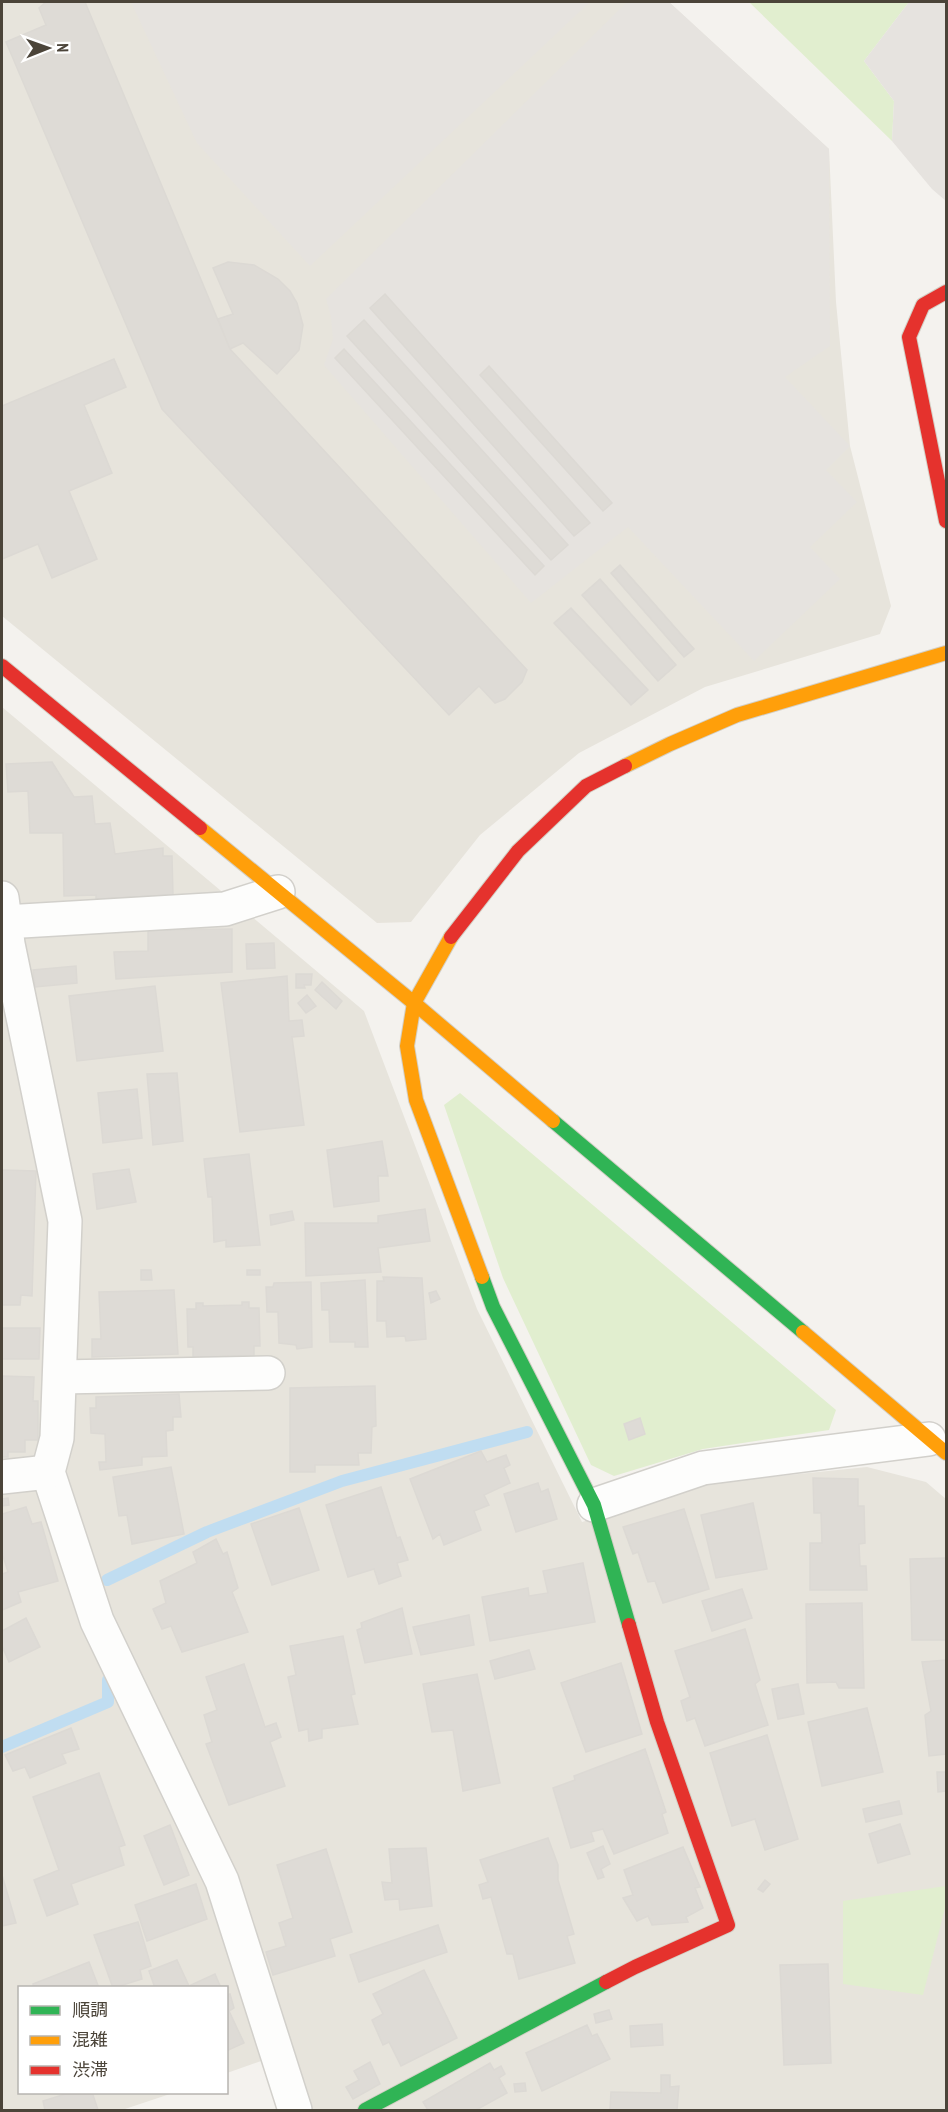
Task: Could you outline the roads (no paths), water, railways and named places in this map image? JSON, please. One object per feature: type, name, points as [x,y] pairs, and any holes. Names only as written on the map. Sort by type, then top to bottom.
[{"type":"street","points":[[946,291],[923,305],[909,337],[946,521]]},
{"type":"street","points":[[365,2110],[635,1967],[728,1925],[657,1722],[594,1505],[493,1307],[416,1100],[407,1046],[414,1003],[446,943],[518,851],[586,786],[670,744],[737,715],[946,653]]},
{"type":"street","points":[[2,666],[414,1003],[938,1446]]},
{"type":"street","points":[[278,892],[225,909],[4,927],[65,1221],[57,1438],[48,1472],[98,1621],[222,1881],[295,2110]]},
{"type":"street","points":[[60,1377],[268,1373]]},
{"type":"street","points":[[594,1505],[703,1468],[938,1446]]},
{"type":"street","points":[[2,1477],[48,1472]]},
{"type":"waterway","points":[[107,1580],[207,1532],[342,1481],[527,1432]]},
{"type":"waterway","points":[[2,1747],[108,1702],[108,1680]]}]
